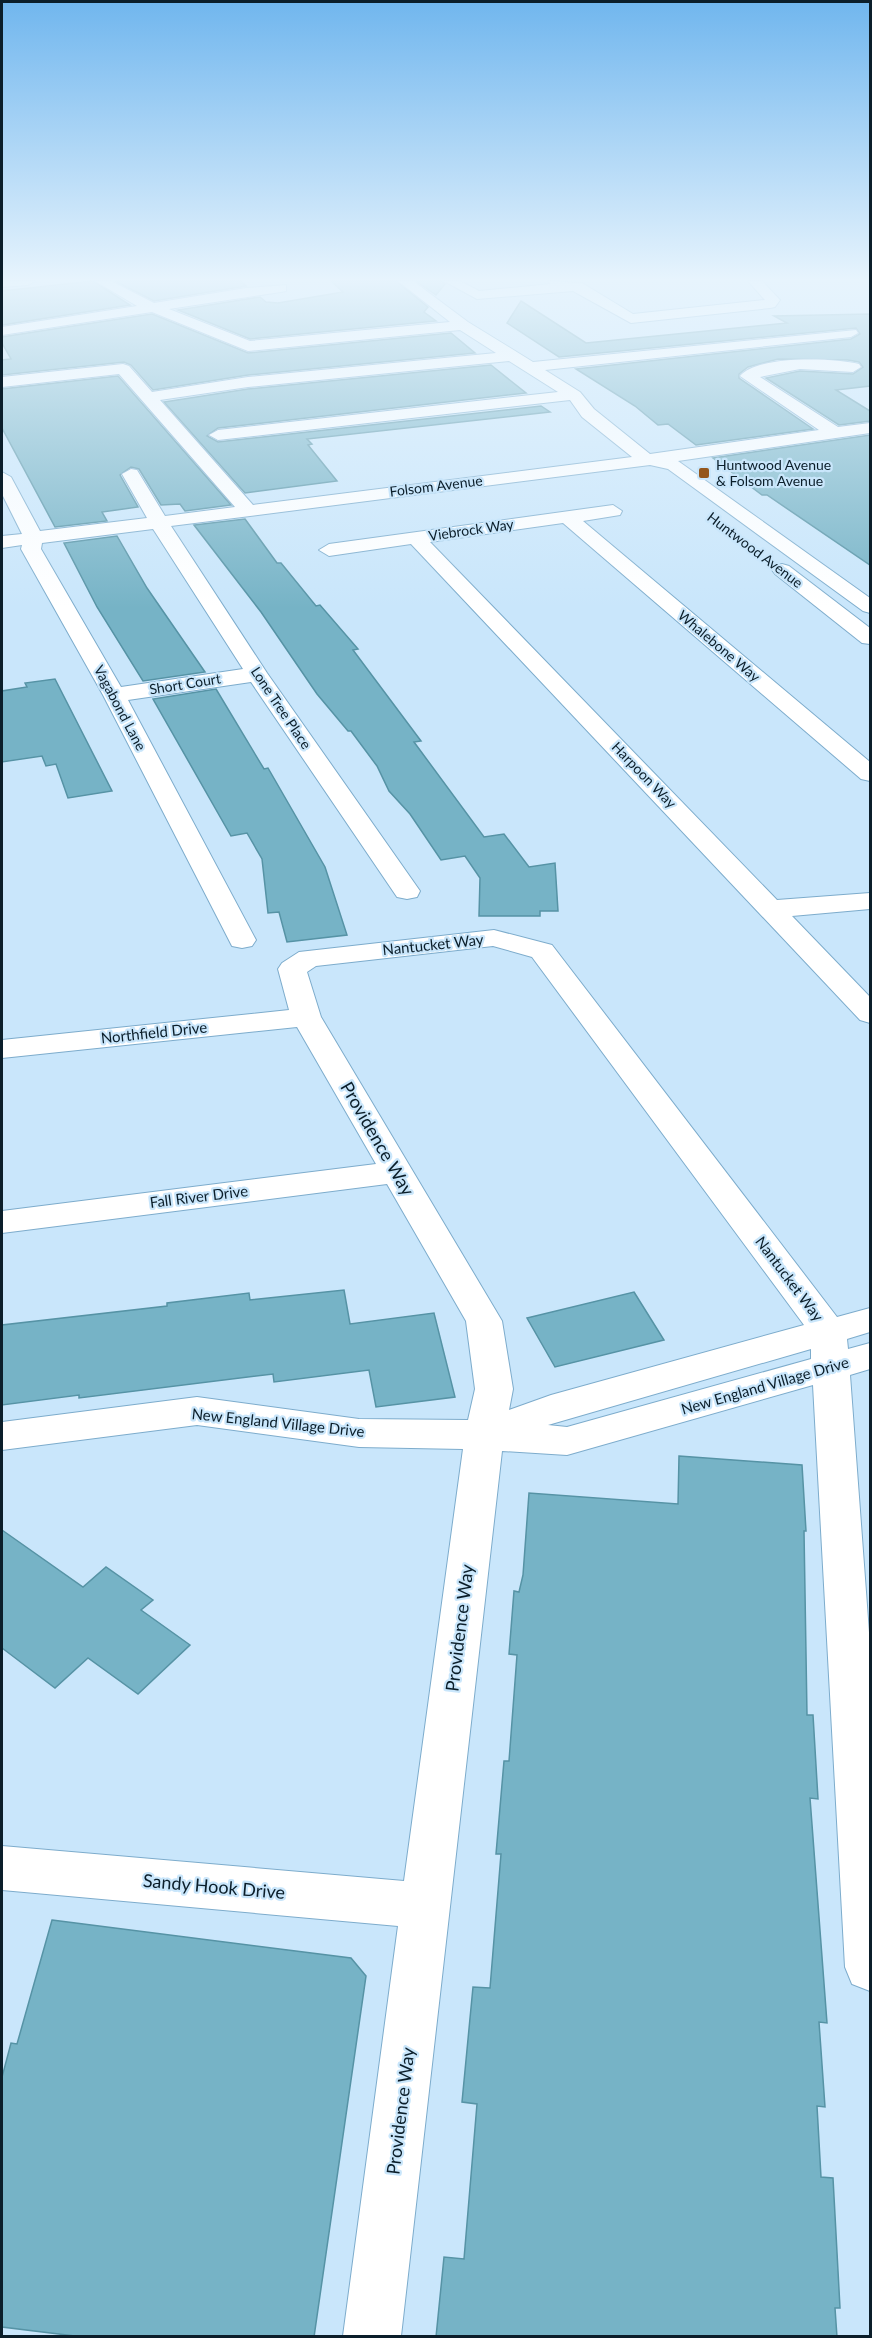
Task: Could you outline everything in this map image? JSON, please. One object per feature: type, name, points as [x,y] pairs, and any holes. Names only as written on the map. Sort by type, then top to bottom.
[{"type":"street","points":[[142,390],[247,509]]},
{"type":"street","points":[[149,398],[198,390]]},
{"type":"street","name":"Huntwood Avenue","points":[[566,390],[574,395],[588,413],[644,458],[650,470],[691,501]]},
{"type":"street","points":[[770,390],[835,433]]},
{"type":"street","points":[[218,435],[574,395]]},
{"type":"street","name":"Folsom Avenue","points":[[2,542],[870,429]]},
{"type":"street","name":"Huntwood Avenue","points":[[644,458],[674,465],[870,608]]},
{"type":"street","name":"Lone Tree Place","points":[[131,474],[257,674],[407,891]]},
{"type":"street","name":"Vagabond Lane","points":[[2,477],[34,538],[31,549],[114,695],[242,940]]},
{"type":"street","name":"Viebrock Way","points":[[329,550],[613,511]]},
{"type":"street","name":"Whalebone Way","points":[[567,517],[870,774]]},
{"type":"street","name":"Harpoon Way","points":[[416,538],[773,909],[870,1014]]},
{"type":"street","name":"Huntwood Avenue","points":[[767,559],[870,638]]},
{"type":"street","name":"Short Court","points":[[114,695],[257,674]]},
{"type":"street","points":[[773,909],[870,901]]},
{"type":"street","name":"Nantucket Way","points":[[292,969],[309,958],[494,938],[542,951],[828,1331],[870,1967]]},
{"type":"street","name":"Providence Way","points":[[292,969],[306,1017],[484,1321],[494,1389],[484,1435],[372,2337]]},
{"type":"street","name":"Northfield Drive","points":[[2,1049],[306,1017]]},
{"type":"street","name":"Fall River Drive","points":[[2,1222],[396,1172]]},
{"type":"street","name":"New England Village Drive","points":[[484,1435],[551,1409],[870,1320]]},
{"type":"street","name":"New England Village Drive","points":[[2,1436],[197,1411],[358,1433],[484,1435],[567,1441],[870,1356]]},
{"type":"street","name":"Sandy Hook Drive","points":[[3,1873],[427,1906]]},
{"type":"building","points":[[2,390],[130,390],[231,505],[185,511],[180,504],[161,505],[139,469],[131,467],[120,475],[138,507],[102,512],[107,521],[55,527],[2,428]]},
{"type":"building","points":[[241,390],[522,390],[526,393],[218,428],[207,436],[218,442],[541,406],[550,412],[307,439],[312,444],[308,445],[337,481],[245,493],[164,402]]},
{"type":"building","points":[[610,390],[757,390],[813,429],[696,445],[668,424],[658,425],[635,406]]},
{"type":"building","points":[[785,390],[836,390],[870,411],[870,421],[839,425]]},
{"type":"building","points":[[870,435],[870,565],[767,495],[762,495],[713,458]]},
{"type":"building","points":[[245,519],[277,563],[281,563],[316,606],[320,605],[358,649],[353,650],[421,741],[414,742],[484,837],[504,834],[529,867],[555,863],[558,911],[540,911],[540,916],[479,916],[480,878],[465,856],[441,860],[410,814],[389,791],[377,766],[351,731],[348,731],[317,694],[261,612],[194,525]]},
{"type":"building","points":[[117,536],[147,588],[205,672],[143,681],[97,607],[64,543]]},
{"type":"building","points":[[55,679],[112,791],[68,798],[56,764],[46,766],[42,756],[2,762],[2,691],[27,687],[25,683]]},
{"type":"building","points":[[216,689],[264,769],[268,768],[325,867],[347,935],[287,942],[279,912],[268,913],[262,859],[247,833],[231,836],[153,699]]},
{"type":"building","points":[[344,1290],[350,1324],[434,1313],[455,1397],[376,1407],[369,1370],[274,1382],[273,1374],[2,1405],[2,1325],[167,1306],[167,1303],[249,1293],[250,1300]]},
{"type":"building","points":[[634,1292],[664,1340],[555,1367],[527,1318]]},
{"type":"building","points":[[679,1456],[802,1465],[806,1531],[804,1531],[807,1715],[813,1715],[818,1799],[810,1798],[827,2023],[819,2022],[825,2107],[817,2106],[821,2177],[833,2178],[840,2308],[835,2308],[837,2337],[436,2337],[444,2257],[464,2259],[477,2104],[462,2102],[473,1987],[490,1988],[501,1854],[496,1854],[504,1761],[509,1761],[517,1655],[509,1654],[514,1591],[519,1592],[523,1575],[529,1493],[678,1504]]},
{"type":"building","points":[[2,1530],[83,1587],[106,1567],[153,1600],[141,1610],[190,1645],[138,1694],[88,1658],[55,1688],[2,1648]]},
{"type":"building","points":[[52,1920],[351,1958],[366,1976],[314,2337],[83,2337],[2,2327],[2,2077],[11,2043],[17,2044]]},
{"type":"place","name":"Huntwood Avenue & Folsom Avenue","points":[[704,473]]}]
